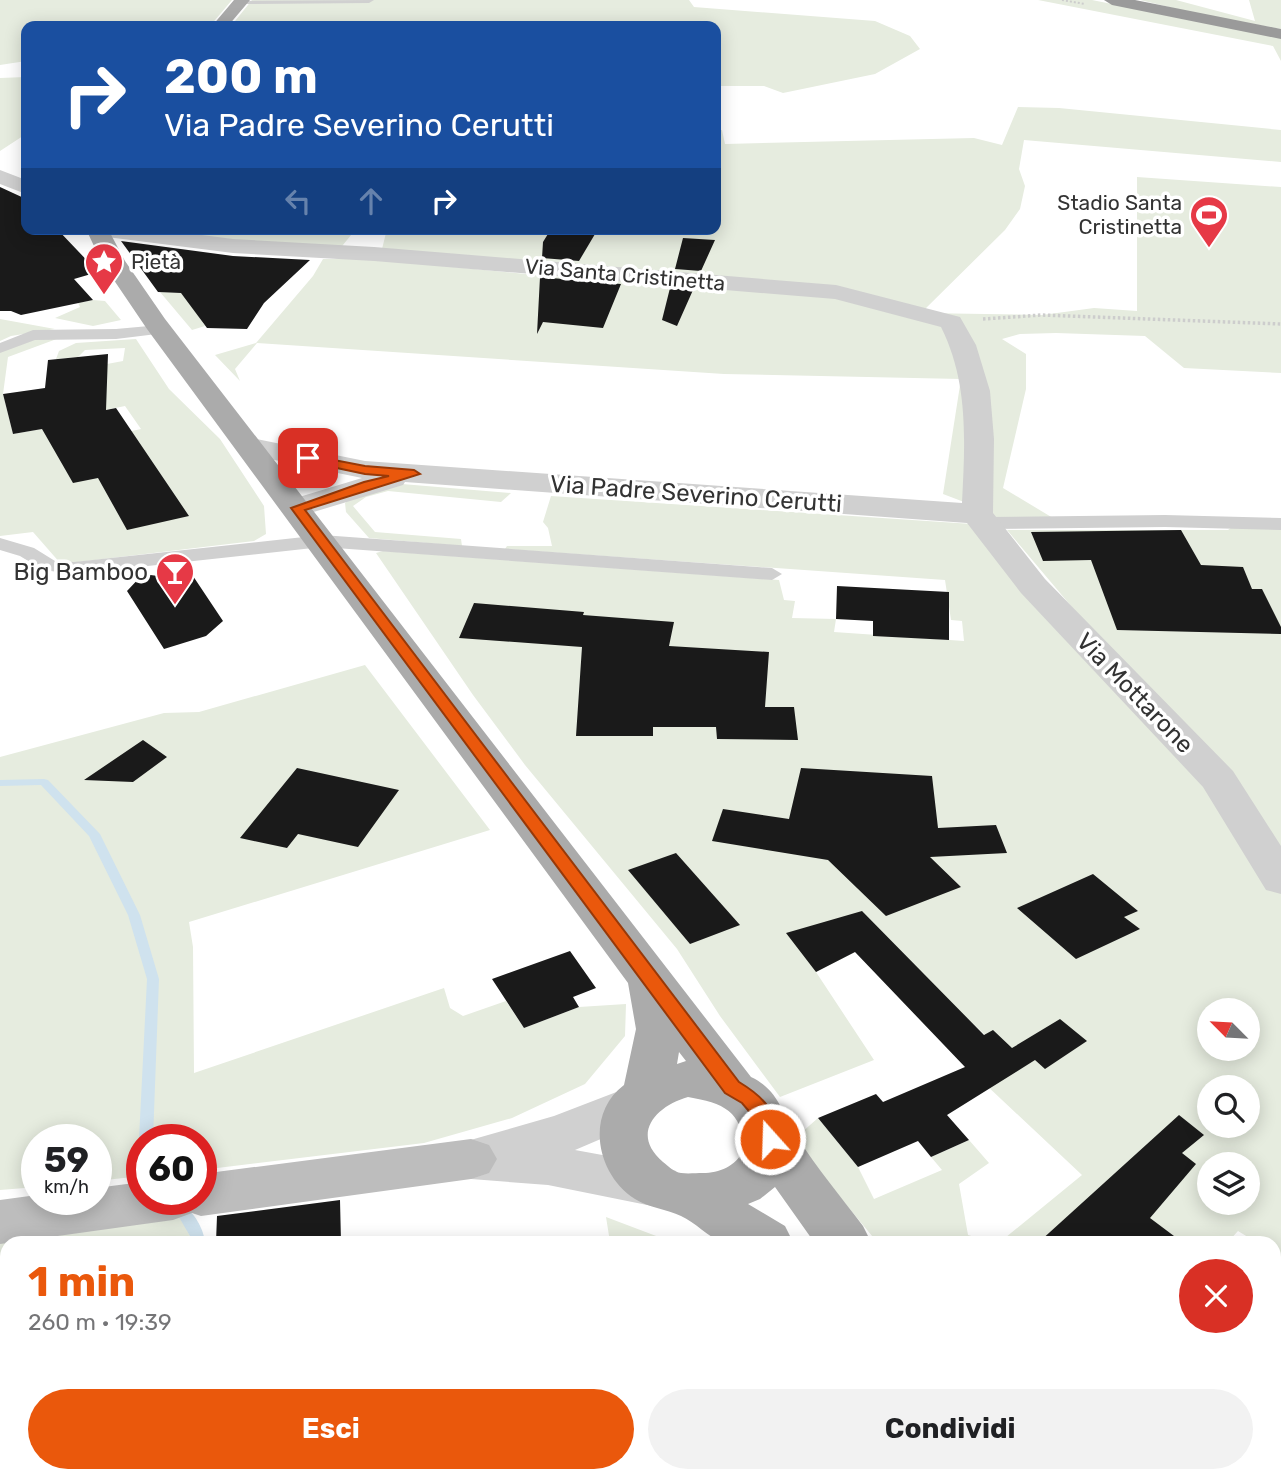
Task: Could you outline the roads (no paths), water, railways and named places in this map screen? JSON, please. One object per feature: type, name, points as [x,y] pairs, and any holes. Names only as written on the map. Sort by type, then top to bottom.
[{"type":"highway","points":[[1112,0],[1281,33]]},
{"type":"main road","points":[[224,21],[241,1]]},
{"type":"main road","name":"Via Santa Cristinetta","points":[[101,235],[113,261],[160,330],[732,1087]]},
{"type":"main road","name":"Via Santa Cristinetta","points":[[649,975],[660,1029],[639,1099],[621,1131],[623,1149],[632,1166],[755,1236]]},
{"type":"main road","name":"Via Santa Cristinetta","points":[[639,1099],[667,1083],[688,1079],[711,1081],[732,1087],[749,1098],[763,1114],[770,1139],[840,1236]]},
{"type":"main road","points":[[674,1190],[726,1191],[747,1180],[765,1158],[770,1139]]},
{"type":"street","points":[[0,176],[21,186]]},
{"type":"street","name":"Via Santa Cristinetta","points":[[146,235],[233,246],[374,254],[836,292],[951,321],[967,347],[980,411],[981,518]]},
{"type":"street","name":"Via Padre Severino Cerutti","points":[[251,447],[365,470],[981,518]]},
{"type":"street","name":"Via Padre Severino Cerutti","points":[[290,499],[365,470]]},
{"type":"street","name":"Via Padre Severino Cerutti","points":[[290,499],[414,474]]},
{"type":"street","name":"Via Mottarone","points":[[981,518],[1033,586],[1219,780],[1281,880]]},
{"type":"street","points":[[217,1193],[471,1159],[566,1133],[639,1099]]},
{"type":"street","points":[[471,1159],[548,1165],[674,1190]]},
{"type":"street","points":[[0,1222],[126,1205]]},
{"type":"lane","points":[[241,1],[369,0]]},
{"type":"lane","points":[[0,348],[33,335],[116,334],[160,330]]},
{"type":"lane","points":[[981,518],[1281,524]]},
{"type":"lane","points":[[0,544],[27,552],[50,566],[74,568],[322,541],[772,574]]},
{"type":"waterway","points":[[0,783],[44,782],[94,834],[134,915],[153,979],[147,1124]]},
{"type":"waterway","points":[[185,1215],[197,1236]]},
{"type":"place","name":"Stadio Santa Cristinetta","points":[[1209,249]]},
{"type":"place","name":"Pietà","points":[[104,296]]},
{"type":"place","name":"Big Bamboo","points":[[175,606]]}]
